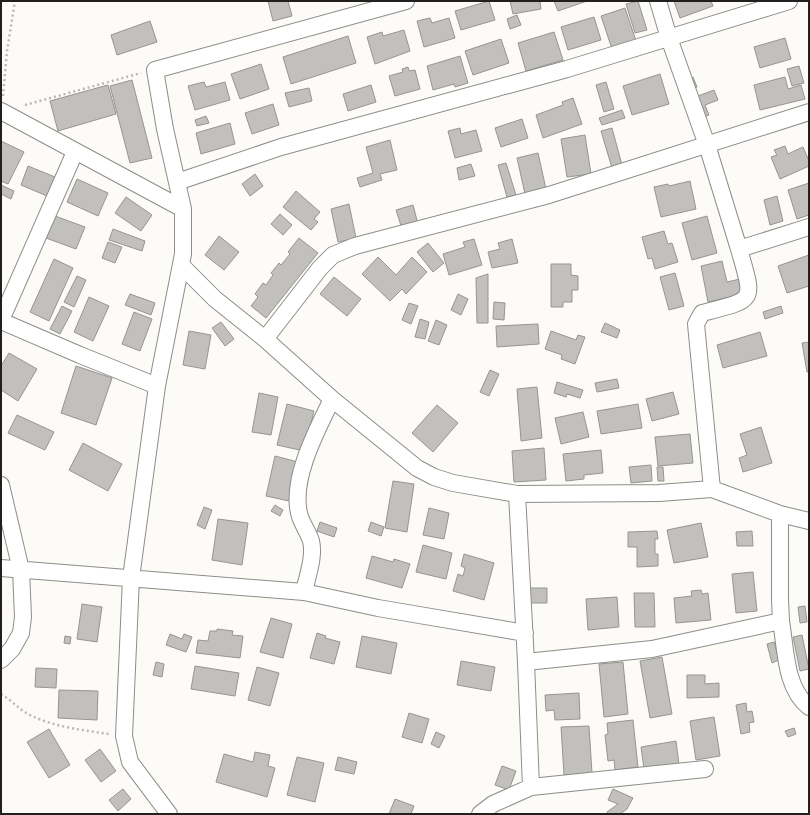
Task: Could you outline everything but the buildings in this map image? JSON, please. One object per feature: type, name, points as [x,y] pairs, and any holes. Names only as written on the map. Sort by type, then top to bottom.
[{"type":"street","points":[[169,814],[130,762],[124,736],[131,578],[157,386],[184,254],[183,209],[155,70],[363,6],[406,1]]},
{"type":"street","points":[[658,1],[669,38],[707,145],[749,286],[748,294],[744,300],[731,306],[702,313],[696,324],[712,489]]},
{"type":"street","points":[[177,182],[281,147],[567,69],[789,1]]},
{"type":"street","points":[[2,111],[75,152],[183,209]]},
{"type":"street","points":[[265,339],[320,268],[333,255],[355,246],[549,195],[809,112]]},
{"type":"street","points":[[75,152],[1,320],[80,356],[157,386]]},
{"type":"street","points":[[739,249],[809,227]]},
{"type":"street","points":[[181,265],[215,299],[265,339],[332,399],[425,473],[453,483],[518,494],[659,493],[712,489],[780,514],[809,520]]},
{"type":"street","points":[[304,592],[312,552],[311,541],[299,513],[298,493],[301,474],[310,444],[332,399]]},
{"type":"street","points":[[1,485],[20,570],[23,617],[21,633],[12,649],[1,660]]},
{"type":"street","points":[[518,494],[531,787]]},
{"type":"street","points":[[780,514],[781,622],[792,685],[803,702],[809,707]]},
{"type":"street","points":[[1,568],[304,592],[378,608],[525,633]]},
{"type":"street","points":[[526,662],[652,650],[781,622]]},
{"type":"street","points":[[480,814],[493,804],[531,787],[705,769]]},
{"type":"path","points":[[15,1],[7,51],[2,111],[155,70]]},
{"type":"path","points":[[1,694],[28,714],[47,722],[71,728],[124,736]]}]
